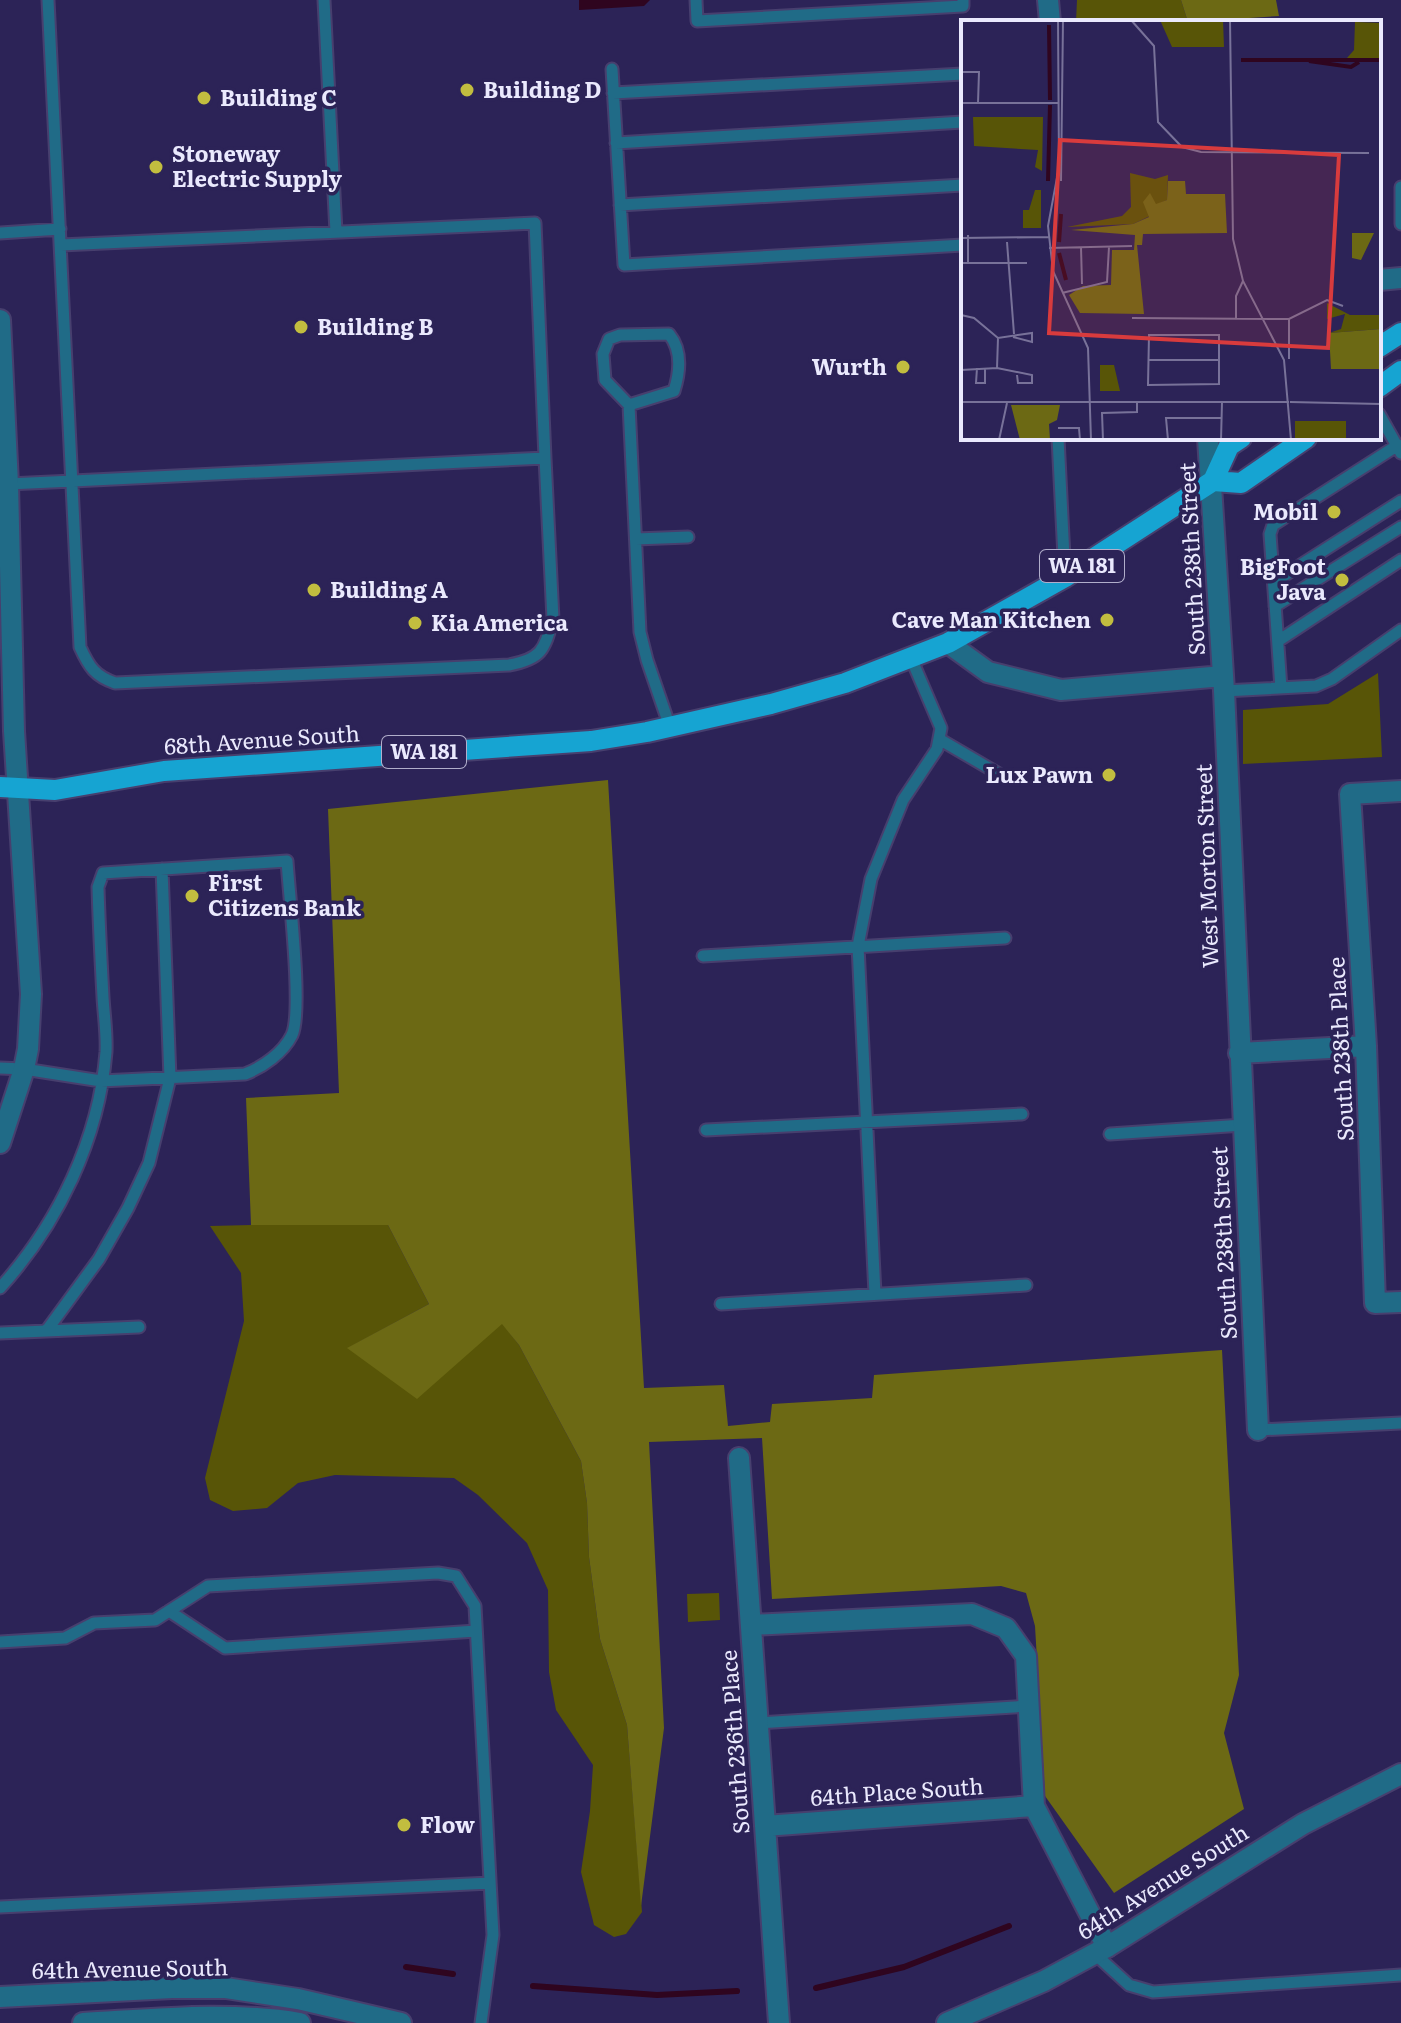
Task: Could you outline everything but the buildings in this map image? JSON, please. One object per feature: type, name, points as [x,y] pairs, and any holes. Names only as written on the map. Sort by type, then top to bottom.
[{"type":"main road","points":[[1381,346],[1401,333]]},
{"type":"main road","points":[[1381,386],[1401,371]]},
{"type":"main road","points":[[1213,481],[1229,446],[1238,440]]},
{"type":"main road","name":"WA 181","points":[[948,643],[1065,577],[1213,481],[1241,483],[1303,440]]},
{"type":"main road","name":"68th Avenue South","points":[[9,787],[55,790],[164,771],[591,741],[771,704],[845,683],[948,643]]},
{"type":"street","points":[[1048,0],[1050,20]]},
{"type":"street","points":[[1381,280],[1401,278]]},
{"type":"street","points":[[0,320],[3,439],[8,484],[9,787],[31,994],[24,1069],[0,1143]]},
{"type":"street","name":"South 238th Street","points":[[1208,440],[1223,684]]},
{"type":"street","points":[[948,643],[988,672],[1061,690],[1223,684]]},
{"type":"street","name":"West Morton Street","points":[[1223,684],[1239,1053]]},
{"type":"street","name":"South 238th Place","points":[[1401,791],[1350,794],[1366,1046],[1375,1303],[1401,1302]]},
{"type":"street","points":[[1239,1053],[1366,1046]]},
{"type":"street","name":"South 238th Street","points":[[1239,1053],[1258,1430]]},
{"type":"street","name":"South 236th Place","points":[[739,1458],[779,2023]]},
{"type":"street","points":[[751,1625],[972,1614],[1006,1628],[1026,1656],[1034,1806],[1101,1950]]},
{"type":"street","name":"64th Avenue South","points":[[947,2023],[1044,1981],[1101,1950],[1303,1824],[1401,1774]]},
{"type":"street","name":"64th Place South","points":[[765,1826],[1034,1806]]},
{"type":"street","name":"64th Avenue South","points":[[0,1997],[226,1988],[298,1999],[401,2023]]},
{"type":"street","points":[[83,2023],[191,2017],[269,2018],[300,2023]]},
{"type":"lane","points":[[48,0],[80,647],[89,667],[98,677],[115,683],[509,665],[528,662],[539,655],[553,619],[535,223],[61,245]]},
{"type":"lane","points":[[324,0],[336,232]]},
{"type":"lane","points":[[696,0],[697,21],[963,6],[963,0]]},
{"type":"lane","points":[[612,69],[624,265],[961,245]]},
{"type":"lane","points":[[613,93],[961,74]]},
{"type":"lane","points":[[616,143],[961,122]]},
{"type":"lane","points":[[620,205],[961,185]]},
{"type":"lane","points":[[1401,187],[1401,224]]},
{"type":"lane","points":[[0,233],[60,229]]},
{"type":"lane","points":[[629,405],[674,391],[679,376],[679,359],[674,340],[669,334],[620,335],[609,339],[603,354],[605,380],[629,405],[640,632],[670,727]]},
{"type":"lane","points":[[1281,688],[1270,534],[1273,525],[1399,449],[1381,418]]},
{"type":"lane","points":[[1058,440],[1065,577]]},
{"type":"lane","points":[[8,484],[545,458]]},
{"type":"lane","points":[[1274,582],[1401,501]]},
{"type":"lane","points":[[1275,606],[1401,527]]},
{"type":"lane","points":[[636,539],[688,537]]},
{"type":"lane","points":[[1278,641],[1401,560]]},
{"type":"lane","points":[[1223,684],[1281,688],[1316,686],[1332,679],[1401,630]]},
{"type":"lane","points":[[875,1294],[858,946],[871,879],[903,800],[937,749],[939,739],[941,728],[911,658]]},
{"type":"lane","points":[[939,739],[999,774]]},
{"type":"lane","points":[[0,1068],[101,1081],[245,1074],[264,1066],[292,1034],[297,1003],[287,861],[103,873],[98,887],[106,1050],[101,1081],[97,1109],[83,1154],[54,1212],[0,1288]]},
{"type":"lane","points":[[47,1330],[99,1259],[149,1163],[170,1078],[162,869]]},
{"type":"lane","points":[[703,956],[1005,938]]},
{"type":"lane","points":[[706,1130],[1022,1114]]},
{"type":"lane","points":[[1110,1134],[1243,1125]]},
{"type":"lane","points":[[721,1304],[1026,1285]]},
{"type":"lane","points":[[0,1333],[139,1327]]},
{"type":"lane","points":[[1258,1430],[1401,1423]]},
{"type":"lane","points":[[0,1642],[65,1638],[94,1623],[155,1620],[208,1586],[438,1573],[456,1576],[475,1606],[492,1957],[481,2023]]},
{"type":"lane","points":[[169,1611],[225,1648],[476,1631]]},
{"type":"lane","points":[[758,1723],[1029,1706]]},
{"type":"lane","points":[[0,1907],[490,1883]]},
{"type":"lane","points":[[1101,1950],[1129,1985],[1153,1992],[1401,1975]]},
{"type":"shaded area","points":[[579,0],[650,0],[644,6],[579,10]]},
{"type":"shaded area","points":[[1077,0],[1181,0],[1187,20],[1076,20]]},
{"type":"shaded area","points":[[1181,0],[1276,0],[1279,16],[1218,20],[1187,20]]},
{"type":"shaded area","points":[[1378,673],[1382,757],[1243,764],[1243,710],[1328,704]]},
{"type":"shaded area","points":[[608,780],[644,1388],[724,1385],[728,1426],[770,1422],[772,1404],[872,1398],[874,1375],[1222,1350],[1239,1675],[1224,1733],[1244,1809],[1114,1893],[1045,1796],[1035,1626],[1026,1593],[1001,1586],[772,1599],[762,1438],[649,1442],[664,1728],[641,1906],[627,1725],[600,1639],[581,1461],[519,1345],[502,1324],[417,1399],[347,1348],[429,1304],[388,1225],[251,1225],[246,1098],[339,1093],[328,809]]},
{"type":"shaded area","points":[[388,1225],[429,1304],[348,1348],[502,1323],[519,1345],[581,1461],[600,1639],[627,1725],[642,1912],[626,1934],[614,1937],[594,1925],[581,1872],[593,1765],[556,1710],[549,1672],[548,1590],[527,1543],[478,1495],[454,1478],[335,1475],[298,1483],[267,1508],[233,1511],[210,1500],[205,1478],[244,1321],[241,1273],[210,1226]]},
{"type":"shaded area","points":[[719,1593],[720,1620],[688,1622],[687,1594]]},
{"type":"waterway","points":[[816,1988],[904,1967],[1009,1926]]},
{"type":"waterway","points":[[406,1967],[453,1974]]},
{"type":"waterway","points":[[533,1986],[657,1995],[737,1991]]},
{"type":"place","name":"Building D","points":[[467,90]]},
{"type":"place","name":"Building C","points":[[204,98]]},
{"type":"place","name":"Stoneway Electric Supply","points":[[156,167]]},
{"type":"place","name":"Building B","points":[[301,327]]},
{"type":"place","name":"Wurth","points":[[903,367]]},
{"type":"place","name":"Mobil","points":[[1334,512]]},
{"type":"place","name":"BigFoot Java","points":[[1342,580]]},
{"type":"place","name":"Building A","points":[[314,590]]},
{"type":"place","name":"Cave Man Kitchen","points":[[1107,620]]},
{"type":"place","name":"Kia America","points":[[415,623]]},
{"type":"place","name":"Lux Pawn","points":[[1109,775]]},
{"type":"place","name":"First Citizens Bank","points":[[192,896]]},
{"type":"place","name":"Flow","points":[[404,1825]]}]
